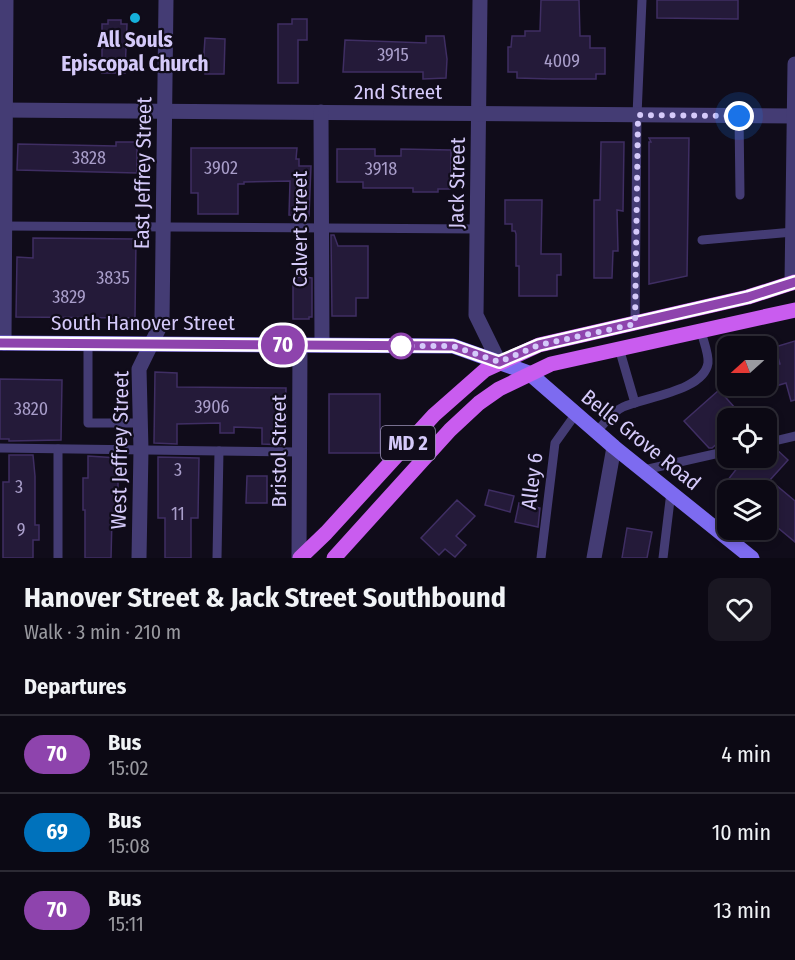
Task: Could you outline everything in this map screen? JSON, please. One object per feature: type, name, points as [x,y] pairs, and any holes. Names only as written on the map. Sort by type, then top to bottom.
[{"type":"main road","name":"MD 2","points":[[299,558],[326,533],[434,415],[485,370],[499,362],[539,345],[748,297],[794,283]]},
{"type":"main road","name":"MD 2","points":[[334,558],[450,430],[499,389],[551,364],[795,310]]},
{"type":"main road","name":"South Hanover Street","points":[[2,343],[453,346],[499,362]]},
{"type":"main road","name":"Belle Grove Road","points":[[499,362],[529,374],[575,415],[671,492],[736,552],[752,558]]},
{"type":"street","points":[[2,343],[2,110],[6,0]]},
{"type":"street","name":"East Jeffrey Street","points":[[150,344],[162,322],[166,0]]},
{"type":"street","name":"Jack Street","points":[[480,0],[476,315],[499,362]]},
{"type":"street","points":[[794,283],[795,64]]},
{"type":"street","name":"2nd Street","points":[[2,110],[795,116]]},
{"type":"street","name":"Calvert Street","points":[[321,112],[322,345]]},
{"type":"street","name":"West Jeffrey Street","points":[[139,558],[140,369],[150,344]]},
{"type":"street","name":"Bristol Street","points":[[299,558],[300,345]]},
{"type":"street","points":[[594,558],[614,447]]},
{"type":"lane","points":[[635,324],[642,0]]},
{"type":"lane","points":[[739,116],[740,195]]},
{"type":"lane","points":[[2,226],[477,229]]},
{"type":"lane","points":[[702,240],[793,232]]},
{"type":"lane","points":[[596,432],[612,413],[634,403],[687,387],[703,374],[708,362],[701,331]]},
{"type":"lane","points":[[88,344],[88,423],[140,423]]},
{"type":"lane","points":[[619,348],[634,403]]},
{"type":"lane","name":"Alley 6","points":[[541,558],[555,443],[575,415]]},
{"type":"lane","points":[[777,440],[795,436]]},
{"type":"lane","points":[[0,448],[300,452]]},
{"type":"lane","points":[[57,449],[58,558]]},
{"type":"lane","points":[[218,558],[219,451]]},
{"type":"lane","points":[[644,470],[717,454]]},
{"type":"lane","points":[[663,558],[671,492]]},
{"type":"building","points":[[541,0],[579,0],[580,36],[590,36],[590,48],[605,48],[605,74],[596,74],[596,79],[552,79],[517,78],[517,72],[508,72],[508,47],[511,47],[512,36],[525,36],[525,31],[540,31]]},
{"type":"building","points":[[657,0],[738,0],[738,19],[657,18]]},
{"type":"building","points":[[292,19],[307,19],[307,40],[298,40],[298,83],[278,83],[278,24],[292,24]]},
{"type":"building","points":[[108,20],[121,20],[121,24],[127,24],[125,73],[102,73],[102,24],[108,24]]},
{"type":"building","points":[[426,36],[444,36],[447,59],[446,78],[423,79],[423,72],[343,72],[345,40],[426,43]]},
{"type":"building","points":[[205,38],[225,39],[224,74],[205,74],[205,68],[203,68]]},
{"type":"building","points":[[649,138],[689,138],[687,276],[649,284],[649,142],[651,142]]},
{"type":"building","points":[[116,142],[137,142],[137,173],[17,170],[18,144],[116,146]]},
{"type":"building","points":[[601,142],[624,142],[623,211],[617,210],[618,251],[613,251],[612,278],[594,278],[594,200],[600,200]]},
{"type":"building","points":[[191,148],[297,148],[296,159],[299,159],[299,166],[311,166],[309,216],[289,215],[290,181],[238,184],[238,214],[198,214],[198,193],[191,193]]},
{"type":"building","points":[[337,149],[375,149],[375,156],[401,156],[401,149],[451,150],[451,189],[438,189],[438,192],[413,192],[413,188],[363,188],[363,182],[337,182]]},
{"type":"building","points":[[505,200],[542,200],[541,254],[561,254],[561,275],[557,275],[557,296],[519,296],[516,234],[512,231],[512,224],[505,224]]},
{"type":"building","points":[[331,235],[334,235],[338,246],[368,246],[368,298],[356,298],[356,316],[332,316]]},
{"type":"building","points":[[33,238],[136,239],[135,318],[16,317],[17,257],[33,258]]},
{"type":"building","points":[[293,278],[312,278],[312,317],[293,319]]},
{"type":"building","points":[[795,341],[795,400],[791,401],[786,383],[777,386],[777,365],[780,364],[777,346]]},
{"type":"building","points":[[155,372],[177,373],[177,387],[286,388],[285,445],[262,444],[262,428],[234,427],[234,433],[220,433],[220,423],[177,424],[177,444],[154,443]]},
{"type":"building","points":[[0,379],[62,380],[61,440],[9,441],[9,439],[0,439]]},
{"type":"building","points":[[717,392],[717,396],[724,396],[735,408],[717,408],[717,444],[712,448],[709,448],[684,421]]},
{"type":"building","points":[[329,394],[380,394],[380,453],[329,453]]},
{"type":"building","points":[[777,450],[788,460],[770,480],[728,480],[737,468],[777,468]]},
{"type":"building","points":[[9,455],[33,455],[35,525],[39,525],[39,540],[33,540],[33,558],[3,558],[3,482],[9,482]]},
{"type":"building","points":[[88,456],[118,458],[118,518],[112,518],[111,558],[85,558],[83,478],[88,478]]},
{"type":"building","points":[[158,457],[199,458],[198,518],[191,518],[191,558],[165,558],[165,518],[158,518]]},
{"type":"building","points":[[247,476],[267,476],[267,503],[246,503]]},
{"type":"building","points":[[777,486],[795,501],[795,542],[777,527]]},
{"type":"building","points":[[489,490],[514,496],[510,512],[485,505]]},
{"type":"building","points":[[457,500],[475,516],[456,536],[466,545],[455,557],[445,549],[439,555],[421,538]]},
{"type":"building","points":[[519,503],[540,508],[538,527],[515,522]]},
{"type":"building","points":[[627,528],[652,532],[647,558],[622,558]]},
{"type":"bus line","name":"70","points":[[0,343],[453,346],[499,362],[539,345],[748,297],[795,282]]},
{"type":"place","name":"All Souls Episcopal Church","points":[[135,18]]},
{"type":"route","points":[[401,346],[453,346],[499,362],[539,345],[635,324],[638,115],[739,116]]}]
